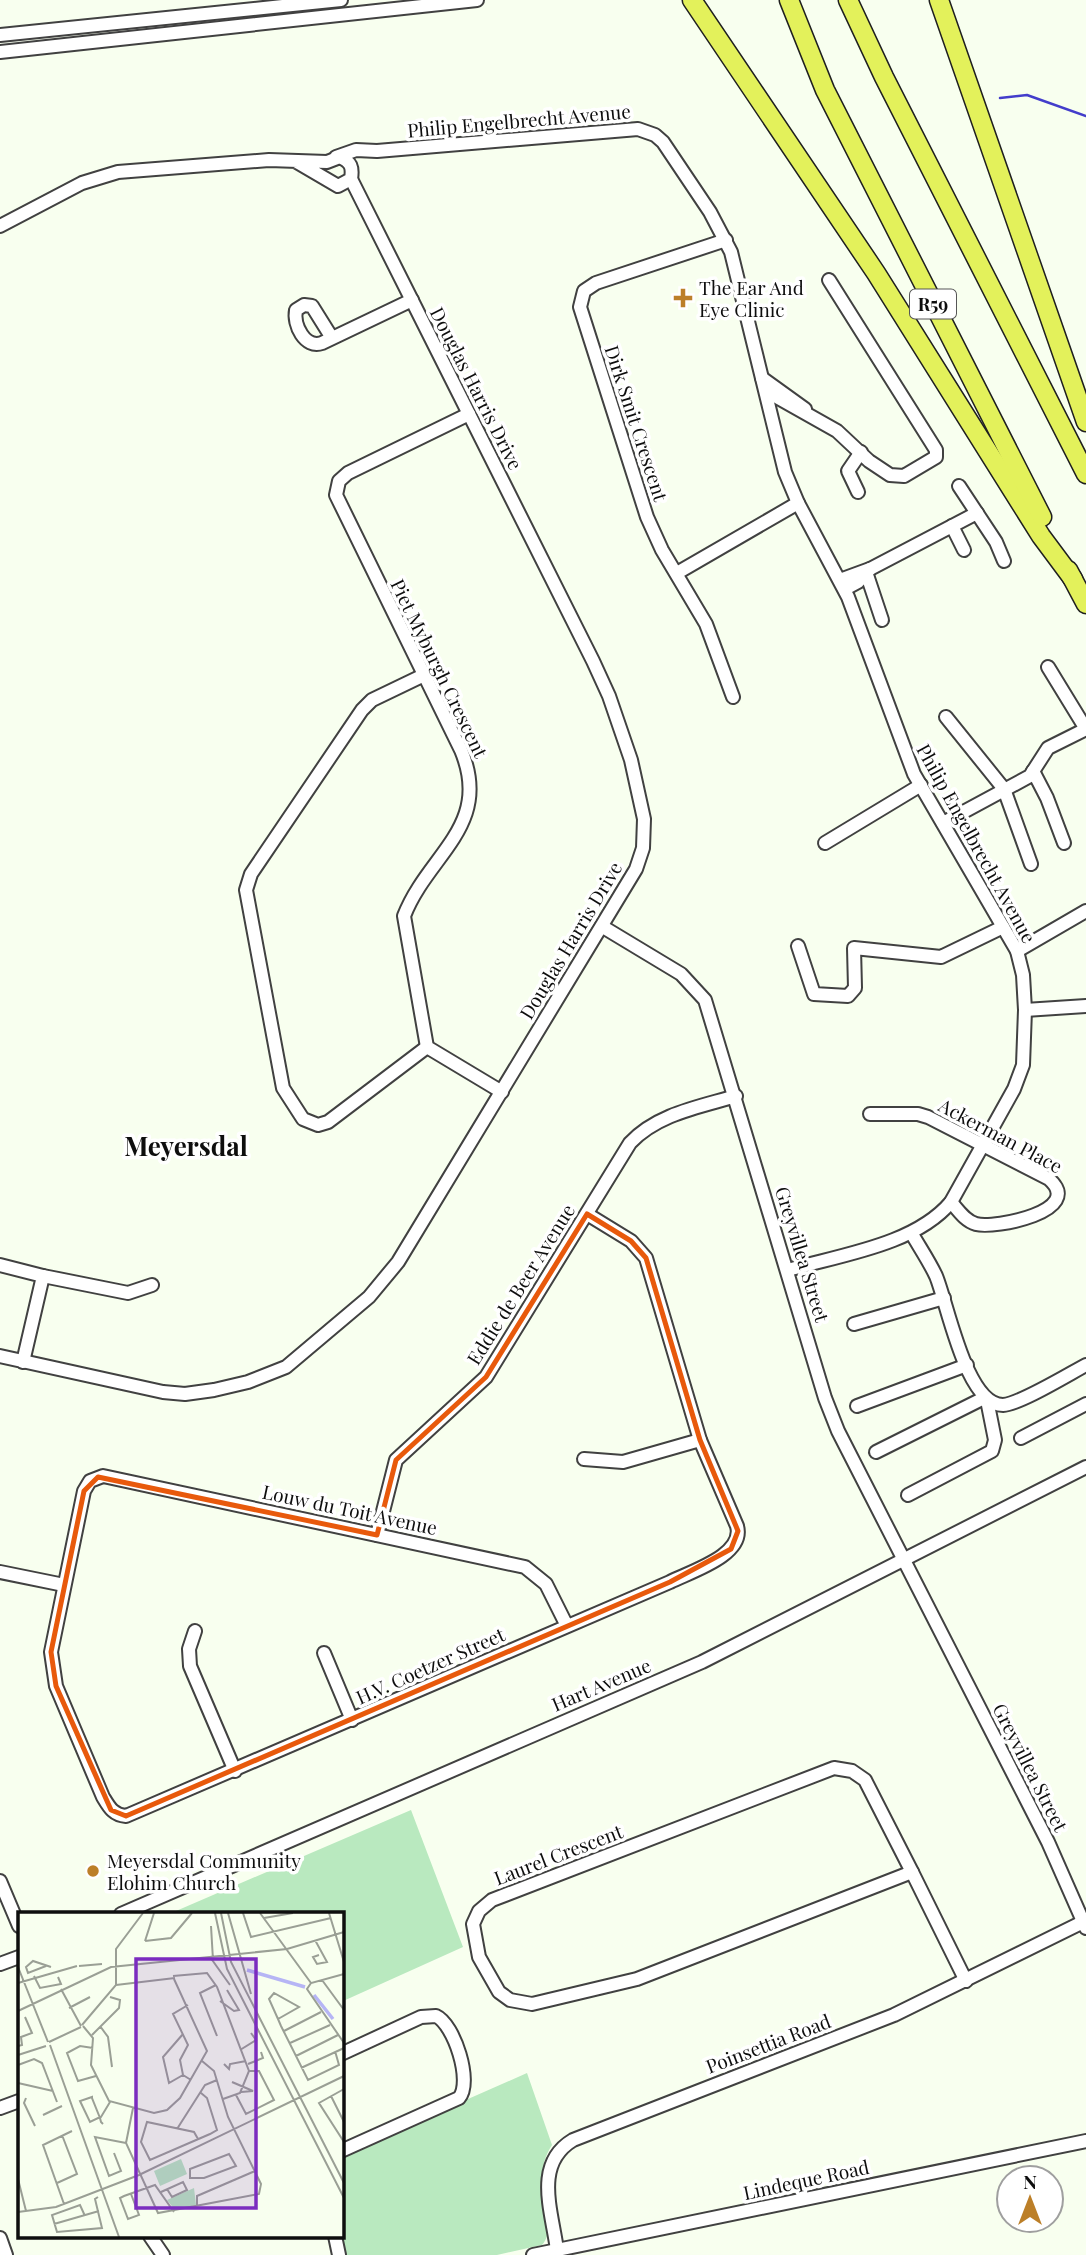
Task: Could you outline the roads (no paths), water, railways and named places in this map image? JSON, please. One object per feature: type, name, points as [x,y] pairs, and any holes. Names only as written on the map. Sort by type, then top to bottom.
[{"type":"highway","name":"R59","points":[[789,0],[830,100],[1086,604]]},
{"type":"highway","points":[[848,0],[884,77],[1086,474]]},
{"type":"highway","points":[[939,0],[1086,422]]},
{"type":"highway","points":[[696,3],[876,273],[1041,536],[1073,579]]},
{"type":"street","points":[[0,35],[341,0]]},
{"type":"street","points":[[0,52],[477,0]]},
{"type":"street","name":"Philip Engelbrecht Avenue","points":[[332,160],[356,150],[377,151],[646,131],[663,142],[726,240],[737,270],[781,461],[798,503],[842,584],[905,754],[1017,951],[1023,975],[1025,1052],[1019,1077],[951,1202],[940,1215],[912,1234],[788,1270]]},
{"type":"street","points":[[338,186],[362,158],[377,151]]},
{"type":"street","name":"Douglas Harris Drive","points":[[0,226],[82,183],[118,172],[269,160],[332,160]]},
{"type":"street","points":[[324,177],[332,160],[348,161],[361,203]]},
{"type":"street","name":"Douglas Harris Drive","points":[[0,1356],[185,1394],[248,1382],[286,1367],[384,1282],[603,927],[636,869],[643,848],[644,819],[636,779],[609,696],[412,300],[361,203],[297,162]]},
{"type":"street","name":"Dirk Smit Crescent","points":[[677,573],[662,550],[647,517],[582,318],[580,302],[584,292],[596,283],[726,240]]},
{"type":"street","points":[[762,378],[843,435],[884,471],[897,477],[919,469],[937,455],[829,280]]},
{"type":"street","points":[[332,338],[412,300]]},
{"type":"street","points":[[766,391],[799,412],[807,412]]},
{"type":"street","name":"Piet Myburgh Crescent","points":[[427,1047],[404,916],[463,824],[471,790],[465,760],[343,513],[336,490],[348,473],[469,414]]},
{"type":"street","points":[[858,492],[848,471],[861,452]]},
{"type":"street","points":[[960,486],[1004,561]]},
{"type":"street","points":[[733,697],[712,638],[677,573],[798,503]]},
{"type":"street","points":[[842,584],[976,513]]},
{"type":"street","points":[[951,526],[964,550]]},
{"type":"street","points":[[868,572],[882,620]]},
{"type":"street","points":[[943,823],[1033,771],[1048,748],[1086,729],[1048,667]]},
{"type":"street","points":[[424,675],[372,700],[362,710],[251,874],[246,890],[283,1088],[303,1119],[317,1125],[328,1122],[427,1047],[502,1092]]},
{"type":"street","points":[[946,717],[1004,789],[1031,864]]},
{"type":"street","points":[[1033,771],[1047,798],[1064,843]]},
{"type":"street","points":[[825,843],[921,785]]},
{"type":"street","points":[[1017,951],[1086,911]]},
{"type":"street","name":"Greyvillea Street","points":[[603,927],[681,974],[700,992],[711,1012],[831,1415],[902,1561],[1048,1842],[1085,1925]]},
{"type":"street","points":[[798,946],[813,992],[822,996],[853,993],[854,948],[941,957],[1003,927]]},
{"type":"street","points":[[1025,1010],[1086,1006]]},
{"type":"street","name":"Eddie de Beer Avenue","points":[[377,1535],[396,1460],[486,1377],[625,1150],[642,1131],[662,1119],[736,1096]]},
{"type":"street","name":"Ackerman Place","points":[[870,1114],[918,1114],[1055,1182],[1060,1189],[1059,1203],[1046,1214],[979,1225],[965,1218],[951,1202]]},
{"type":"street","name":"H.V. Coetzer Street","points":[[93,1479],[84,1492],[51,1652],[56,1686],[111,1810],[118,1815],[138,1813],[670,1582],[735,1546],[738,1531],[700,1440],[643,1253],[631,1241],[587,1214]]},
{"type":"street","points":[[908,1495],[992,1451],[995,1440],[986,1399],[967,1365],[930,1264],[912,1234]]},
{"type":"street","points":[[0,1265],[128,1293],[152,1285]]},
{"type":"street","points":[[23,1362],[43,1276]]},
{"type":"street","points":[[854,1324],[944,1298]]},
{"type":"street","points":[[857,1406],[967,1365]]},
{"type":"street","points":[[876,1452],[986,1399],[1001,1405],[1014,1402],[1086,1365]]},
{"type":"street","points":[[1021,1438],[1086,1404]]},
{"type":"street","points":[[584,1459],[623,1462],[700,1440]]},
{"type":"street","name":"Hart Avenue","points":[[126,1912],[702,1662],[1086,1467]]},
{"type":"street","name":"Louw du Toit Avenue","points":[[93,1479],[111,1476],[525,1567],[546,1584],[567,1626]]},
{"type":"street","points":[[0,1572],[64,1585]]},
{"type":"street","points":[[195,1632],[189,1649],[190,1666],[235,1771]]},
{"type":"street","points":[[324,1653],[352,1720]]},
{"type":"street","name":"Laurel Crescent","points":[[845,1769],[861,1776],[869,1786],[912,1872],[637,1979],[532,2004],[510,2000],[493,1985],[479,1957],[473,1931],[475,1917],[483,1906],[505,1894],[820,1772],[845,1769]]},
{"type":"street","points":[[912,1872],[966,1981]]},
{"type":"street","points":[[0,1881],[18,1924]]},
{"type":"street","name":"Poinsettia Road","points":[[557,2250],[548,2174],[551,2161],[559,2149],[894,2015],[1085,1925]]},
{"type":"street","points":[[0,1965],[18,1957]]},
{"type":"street","points":[[343,2053],[421,2017],[436,2016],[446,2024],[464,2068],[466,2086],[459,2098],[343,2150]]},
{"type":"street","points":[[0,2108],[18,2101]]},
{"type":"street","name":"Lindeque Road","points":[[533,2255],[1086,2141]]},
{"type":"street","points":[[0,2238],[6,2255]]},
{"type":"street","points":[[151,2238],[163,2255]]},
{"type":"waterway","points":[[1000,98],[1027,95],[1086,116]]},
{"type":"place","name":"The Ear And Eye Clinic","points":[[683,298]]},
{"type":"place","name":"Meyersdal Community Elohim Church","points":[[93,1871]]},
{"type":"district","name":"Meyersdal","points":[[186,1145]]}]
